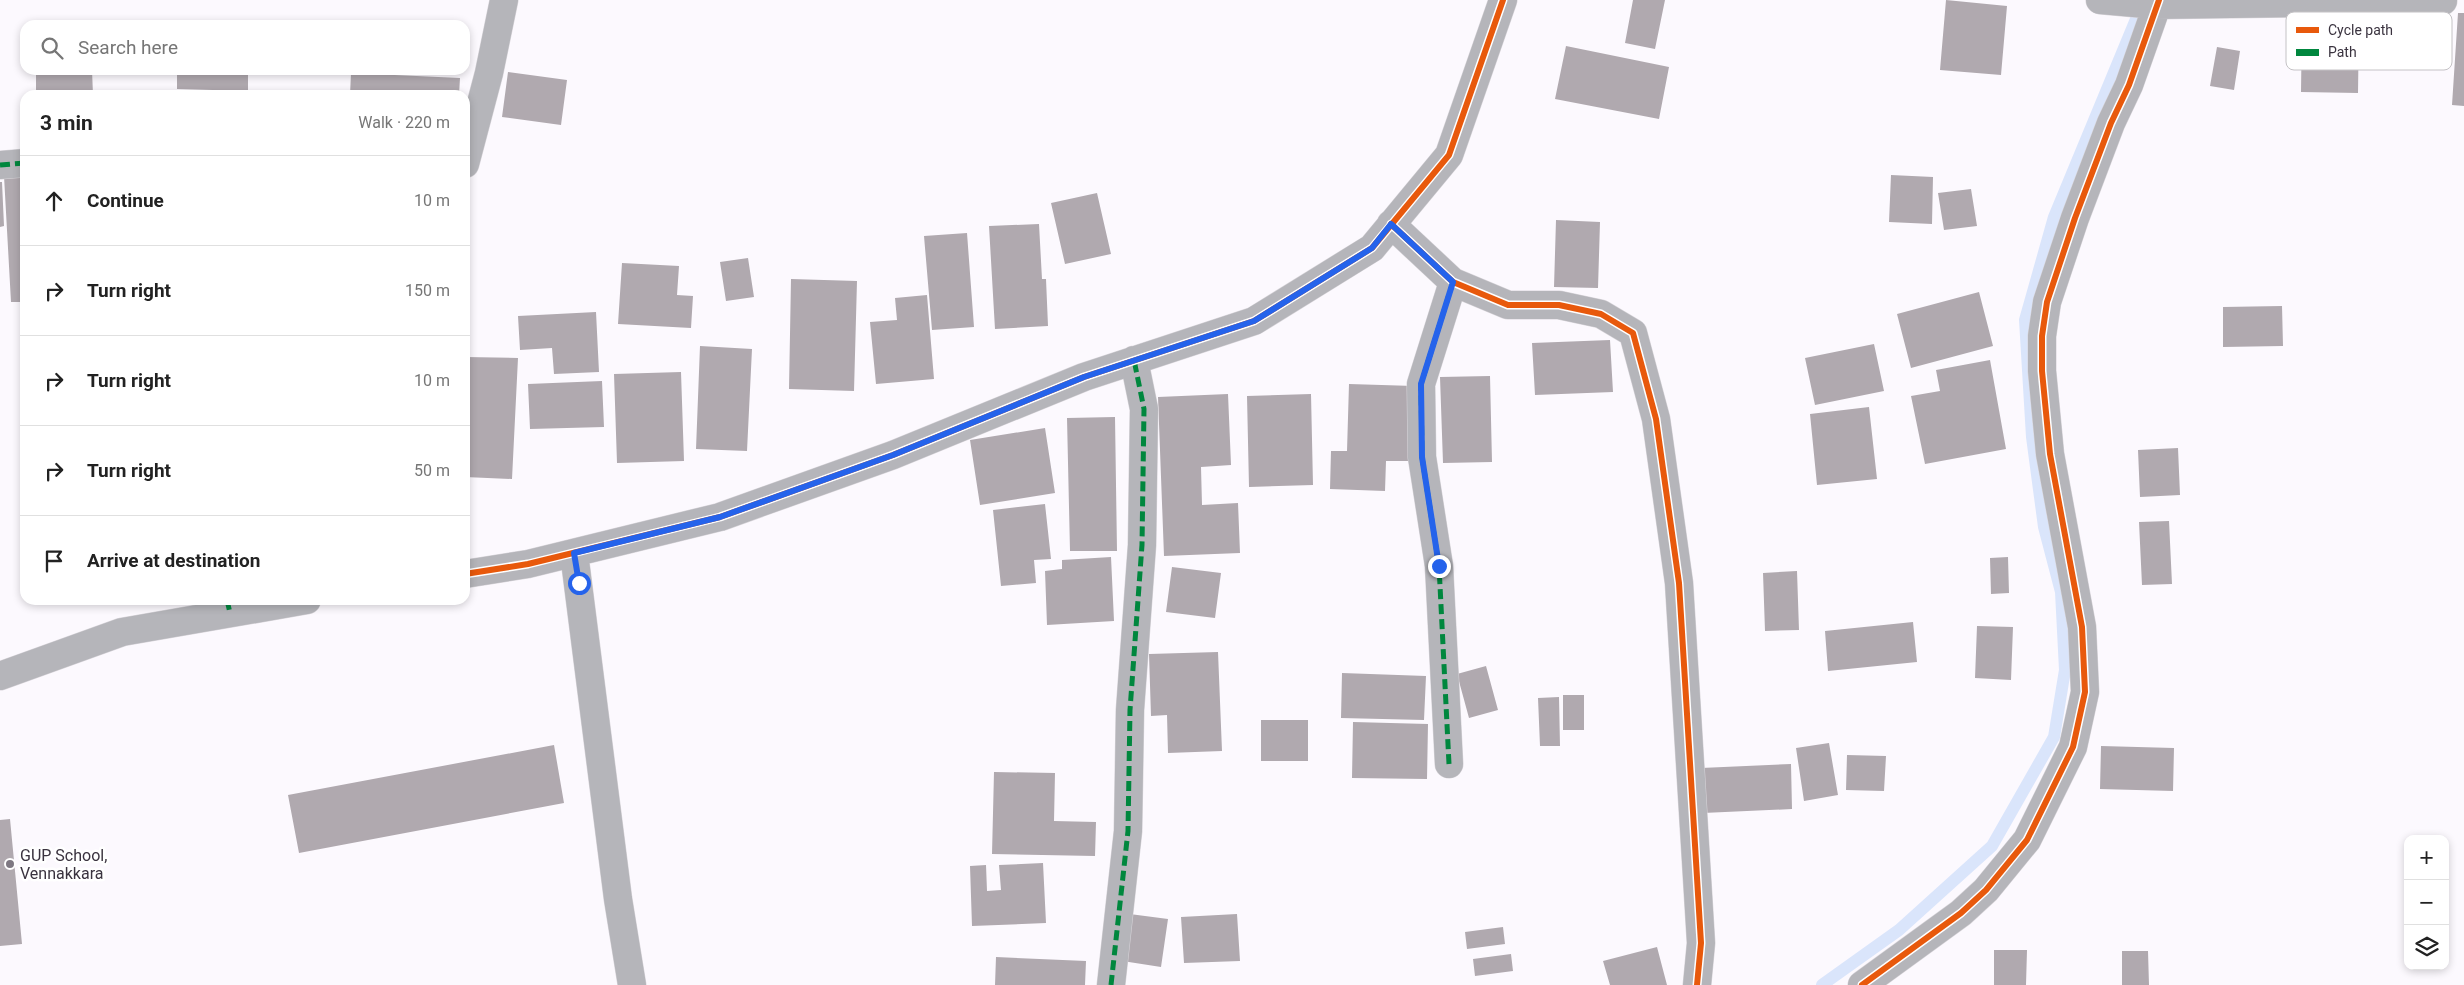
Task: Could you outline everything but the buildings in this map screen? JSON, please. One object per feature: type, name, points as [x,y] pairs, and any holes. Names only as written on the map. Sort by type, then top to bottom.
[{"type":"street","points":[[470,145],[489,73],[504,0]]},
{"type":"street","points":[[470,573],[528,564],[720,517],[893,455],[1084,377],[1254,321],[1372,248],[1449,155],[1503,0]]},
{"type":"street","points":[[2100,0],[2157,3],[2443,1]]},
{"type":"street","points":[[1862,985],[1961,913],[1986,890],[2026,840],[2073,747],[2085,692],[2082,627],[2050,454],[2042,371],[2042,336],[2047,302],[2075,218],[2111,123],[2129,85],[2157,3]]},
{"type":"street","points":[[0,165],[20,163]]},
{"type":"street","points":[[1391,224],[1453,282],[1508,305],[1559,305],[1602,314],[1633,333],[1656,419],[1679,583],[1702,943],[1698,985]]},
{"type":"street","points":[[1449,764],[1439,566],[1422,457],[1421,384],[1453,282]]},
{"type":"street","points":[[1111,985],[1128,831],[1130,710],[1142,545],[1144,410],[1134,360]]},
{"type":"street","points":[[574,553],[618,899],[632,985]]},
{"type":"street","points":[[0,676],[122,632],[229,607],[251,605]]},
{"type":"waterway","points":[[1822,985],[1899,930],[1992,846],[2054,737],[2065,670],[2061,592],[2044,527],[2032,437],[2025,320],[2054,217],[2136,19]]},
{"type":"marked path","points":[[0,165],[20,163]]},
{"type":"marked path","points":[[1449,764],[1439,566],[1422,457],[1421,384],[1453,282]]},
{"type":"marked path","points":[[1111,985],[1128,831],[1130,710],[1142,545],[1144,409],[1134,360]]},
{"type":"marked path","points":[[228,605],[230,613]]},
{"type":"cycle path","points":[[470,573],[528,564],[720,517],[893,455],[1084,377],[1254,321],[1372,248],[1449,155],[1503,0]]},
{"type":"cycle path","points":[[1862,985],[1961,913],[1986,890],[2027,840],[2073,747],[2085,692],[2082,627],[2050,454],[2042,371],[2042,336],[2047,302],[2075,218],[2111,123],[2129,85],[2159,0]]},
{"type":"cycle path","points":[[1391,224],[1453,282],[1508,305],[1559,305],[1601,314],[1633,333],[1656,419],[1679,583],[1701,943],[1697,985]]},
{"type":"place","name":"GUP School, Vennakkara","points":[[10,864]]},
{"type":"route","points":[[579,583],[574,553],[720,517],[893,455],[1084,377],[1254,321],[1372,248],[1391,224],[1453,282],[1421,384],[1422,457],[1439,566]]}]
